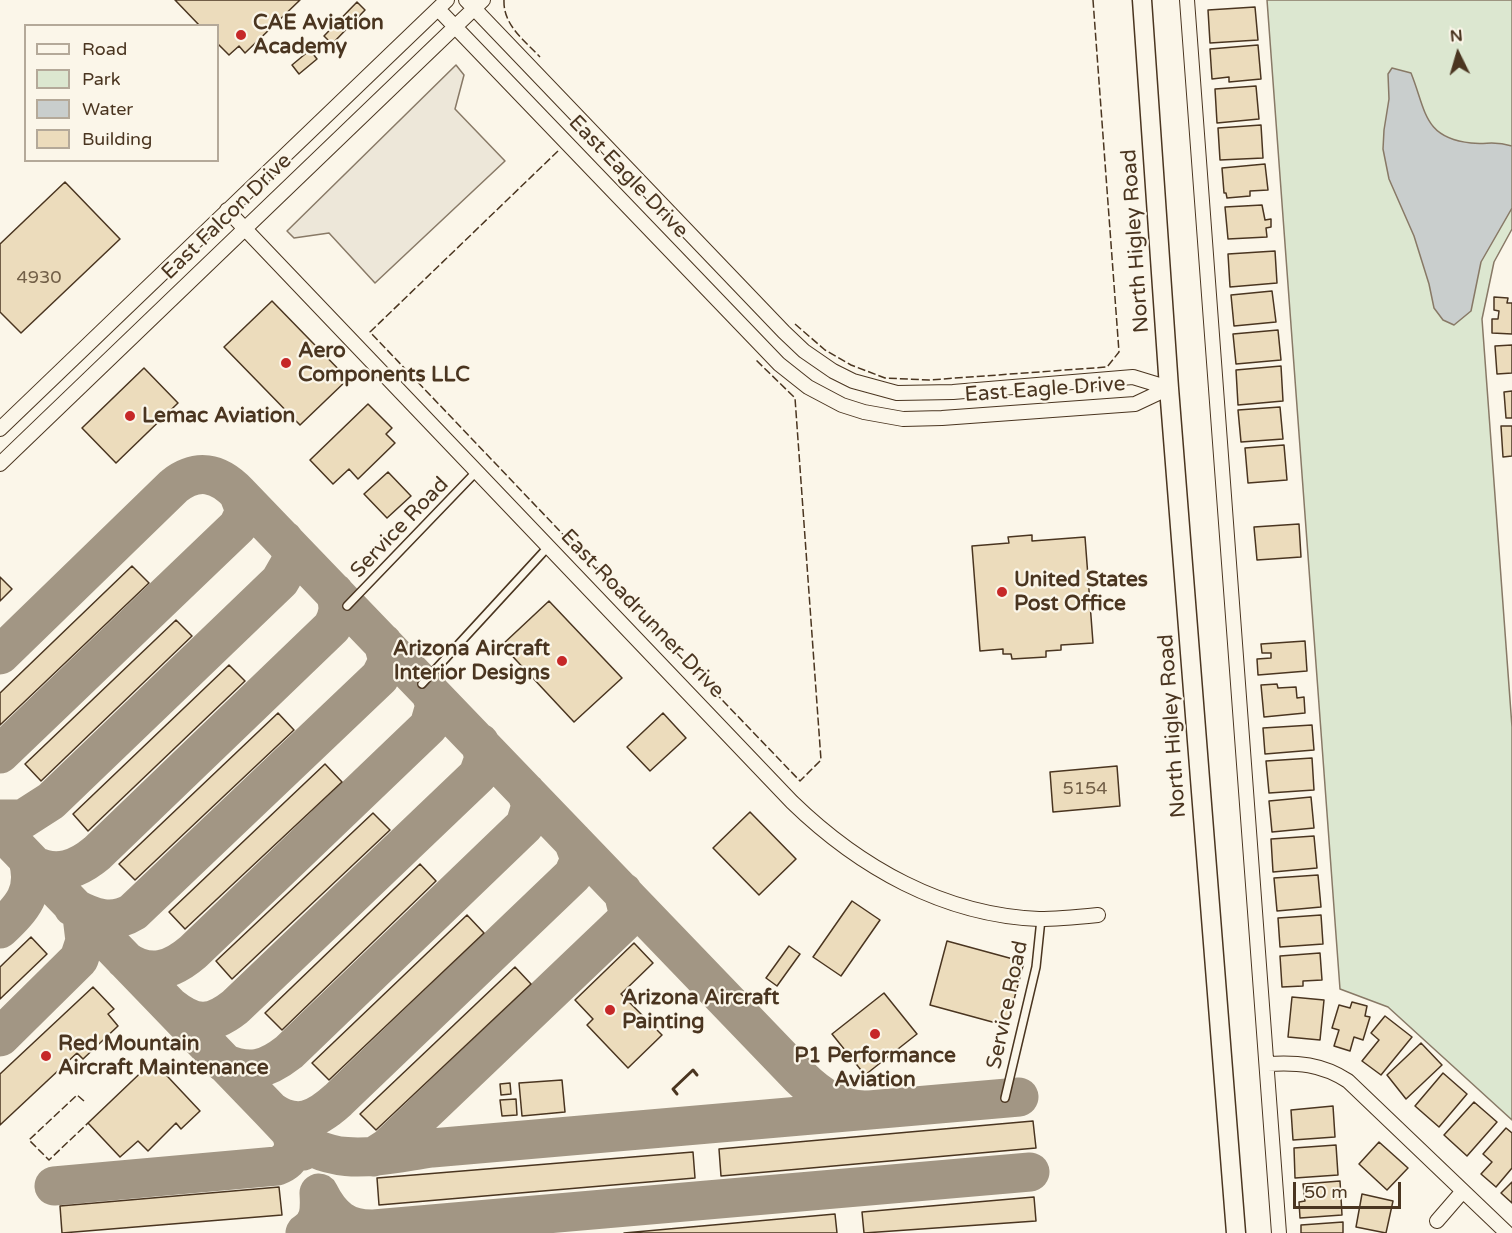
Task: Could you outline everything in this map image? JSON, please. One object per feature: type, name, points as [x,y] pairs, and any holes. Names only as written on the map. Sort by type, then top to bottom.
[{"type":"main road","name":"North Higley Road","points":[[1142,0],[1169,388],[1236,1233]]},
{"type":"street","points":[[1187,0],[1280,1233]]},
{"type":"street","name":"East Eagle Drive","points":[[474,3],[644,185],[804,351],[853,381],[897,393],[953,392],[1133,377],[1169,388]]},
{"type":"street","name":"East Falcon Drive","points":[[0,464],[456,27],[474,3]]},
{"type":"street","name":"East Eagle Drive","points":[[442,4],[456,27],[779,364],[808,387],[842,405],[886,417],[932,419],[1135,404],[1169,388]]},
{"type":"street","name":"East Falcon Drive","points":[[0,429],[442,4]]},
{"type":"street","points":[[625,204],[644,185]]},
{"type":"street","name":"East Roadrunner Drive","points":[[227,210],[792,802],[834,842],[890,878],[919,891],[995,914],[1041,919],[1098,915]]},
{"type":"street","points":[[1267,1064],[1306,1064],[1339,1075],[1356,1088],[1507,1233]]},
{"type":"street","points":[[1437,1221],[1463,1191]]},
{"type":"lane","name":"Service Road","points":[[347,606],[477,472]]},
{"type":"lane","points":[[422,684],[548,547]]},
{"type":"lane","name":"Service Road","points":[[1005,1098],[1036,968],[1041,919]]},
{"type":"green space","points":[[1267,0],[1512,0],[1512,229],[1494,262],[1482,319],[1512,727],[1512,1120],[1388,1007],[1340,989]]},
{"type":"shaded area","points":[[456,65],[464,75],[455,109],[505,161],[375,283],[329,233],[294,238],[287,231]]},
{"type":"water","points":[[1392,68],[1411,73],[1429,120],[1443,135],[1471,143],[1500,143],[1512,146],[1512,208],[1481,262],[1471,311],[1454,325],[1443,320],[1434,308],[1414,236],[1389,179],[1383,149],[1389,99],[1388,74]]},
{"type":"building","name":"CAE Aviation Academy","points":[[175,0],[300,0],[245,53],[239,46],[229,55],[219,45],[219,24],[198,24]]},
{"type":"building","points":[[357,2],[365,10],[332,44],[324,36]]},
{"type":"building","points":[[1255,7],[1258,40],[1210,43],[1208,10]]},
{"type":"building","points":[[1258,45],[1261,79],[1229,82],[1229,77],[1212,79],[1210,49]]},
{"type":"building","points":[[310,50],[317,59],[299,74],[292,65]]},
{"type":"building","points":[[1256,86],[1259,119],[1217,123],[1215,89]]},
{"type":"building","points":[[1261,125],[1263,158],[1220,160],[1218,128]]},
{"type":"building","points":[[1265,164],[1268,190],[1250,191],[1250,196],[1227,198],[1224,193],[1222,168]]},
{"type":"building","points":[[65,182],[120,239],[21,333],[0,312],[0,244]]},
{"type":"building","points":[[1262,205],[1265,220],[1271,219],[1271,227],[1266,228],[1267,237],[1228,239],[1225,207]]},
{"type":"building","points":[[1275,251],[1277,283],[1230,287],[1228,254]]},
{"type":"building","points":[[1272,291],[1276,322],[1234,326],[1231,295]]},
{"type":"building","points":[[1494,297],[1508,298],[1507,303],[1512,303],[1512,334],[1492,333],[1492,319],[1498,319],[1499,311],[1494,310]]},
{"type":"building","name":"Aero Components LLC","points":[[272,301],[348,379],[300,425],[224,347]]},
{"type":"building","points":[[1278,330],[1281,360],[1236,364],[1233,334]]},
{"type":"building","points":[[1512,345],[1512,373],[1497,374],[1495,346]]},
{"type":"building","points":[[1281,366],[1283,401],[1238,405],[1236,370]]},
{"type":"building","name":"Lemac Aviation","points":[[144,368],[178,403],[116,463],[82,428]]},
{"type":"building","points":[[1512,391],[1512,418],[1506,418],[1504,392]]},
{"type":"building","points":[[368,404],[392,428],[386,434],[395,443],[358,479],[349,469],[333,484],[310,460]]},
{"type":"building","points":[[1280,407],[1283,439],[1241,442],[1238,410]]},
{"type":"building","points":[[1501,426],[1512,426],[1512,456],[1503,457]]},
{"type":"building","points":[[1284,445],[1287,480],[1248,483],[1245,448]]},
{"type":"building","points":[[388,472],[411,496],[387,518],[364,494]]},
{"type":"building","points":[[1299,524],[1301,557],[1257,560],[1254,527]]},
{"type":"building","points":[[1032,535],[1032,541],[1085,537],[1093,643],[1061,645],[1061,650],[1046,651],[1046,657],[1012,659],[1011,654],[1003,654],[1003,649],[980,651],[972,546],[1009,543],[1008,537]]},
{"type":"building","points":[[132,566],[149,583],[0,725],[0,693]]},
{"type":"building","points":[[0,577],[12,589],[0,601]]},
{"type":"building","name":"Arizona Aircraft Interior Designs","points":[[549,601],[622,678],[574,722],[502,645]]},
{"type":"building","points":[[176,620],[192,636],[41,781],[25,764]]},
{"type":"building","points":[[1305,641],[1307,671],[1258,675],[1257,659],[1271,658],[1271,653],[1262,653],[1261,644]]},
{"type":"building","points":[[229,665],[245,681],[88,831],[73,814]]},
{"type":"building","points":[[1277,684],[1278,688],[1296,687],[1297,698],[1304,697],[1305,713],[1264,717],[1261,685]]},
{"type":"building","points":[[278,713],[294,730],[135,880],[119,864]]},
{"type":"building","points":[[663,713],[686,738],[650,771],[627,747]]},
{"type":"building","points":[[1312,725],[1314,750],[1265,754],[1263,728]]},
{"type":"building","points":[[1312,758],[1314,790],[1269,793],[1266,761]]},
{"type":"building","points":[[325,764],[342,782],[185,929],[169,912]]},
{"type":"building","points":[[1117,766],[1120,806],[1053,812],[1050,772]]},
{"type":"building","points":[[1311,797],[1314,828],[1272,832],[1269,801]]},
{"type":"building","points":[[750,812],[796,859],[759,895],[713,848]]},
{"type":"building","points":[[373,813],[390,830],[232,979],[216,961]]},
{"type":"building","points":[[1314,836],[1317,868],[1273,872],[1271,839]]},
{"type":"building","points":[[420,864],[436,881],[282,1030],[265,1013]]},
{"type":"building","points":[[1318,875],[1321,907],[1277,911],[1274,878]]},
{"type":"building","points":[[852,901],[880,920],[841,976],[813,957]]},
{"type":"building","points":[[467,915],[484,933],[329,1080],[312,1063]]},
{"type":"building","points":[[1321,915],[1323,944],[1280,947],[1278,918]]},
{"type":"building","points":[[31,937],[47,954],[0,999],[0,967]]},
{"type":"building","points":[[947,941],[1024,962],[1007,1026],[930,1005]]},
{"type":"building","name":"Arizona Aircraft Painting","points":[[634,943],[653,963],[621,994],[662,1035],[628,1068],[587,1025],[593,1019],[575,1000]]},
{"type":"building","points":[[789,946],[800,954],[777,986],[766,978]]},
{"type":"building","points":[[1320,953],[1322,980],[1303,981],[1303,986],[1282,987],[1280,956]]},
{"type":"building","points":[[515,967],[531,984],[376,1130],[360,1114]]},
{"type":"building","name":"Red Mountain Aircraft Maintenance","points":[[93,987],[114,1009],[108,1014],[118,1026],[83,1059],[77,1053],[0,1125],[0,1074]]},
{"type":"building","name":"P1 Performance Aviation","points":[[884,993],[917,1034],[865,1075],[832,1034]]},
{"type":"building","points":[[1292,997],[1324,1000],[1320,1040],[1288,1037]]},
{"type":"building","points":[[1352,1002],[1367,1006],[1365,1016],[1370,1017],[1363,1040],[1354,1037],[1350,1051],[1334,1046],[1339,1030],[1332,1028],[1339,1005],[1350,1008]]},
{"type":"building","points":[[1385,1016],[1412,1037],[1381,1075],[1362,1061],[1379,1040],[1371,1033]]},
{"type":"building","points":[[1421,1043],[1442,1065],[1406,1099],[1387,1075]]},
{"type":"building","points":[[153,1061],[200,1111],[181,1129],[176,1123],[148,1151],[138,1141],[120,1157],[88,1123]]},
{"type":"building","points":[[1443,1073],[1467,1094],[1439,1127],[1415,1106]]},
{"type":"building","points":[[562,1080],[565,1112],[522,1116],[519,1083]]},
{"type":"building","points":[[510,1083],[511,1094],[501,1095],[500,1084]]},
{"type":"building","points":[[516,1099],[517,1115],[502,1116],[500,1100]]},
{"type":"building","points":[[1474,1102],[1497,1122],[1467,1156],[1444,1135]]},
{"type":"building","points":[[1333,1106],[1335,1137],[1293,1140],[1291,1110]]},
{"type":"building","points":[[1033,1121],[1036,1148],[721,1176],[719,1149]]},
{"type":"building","points":[[1506,1128],[1512,1133],[1512,1168],[1496,1187],[1481,1174],[1492,1162],[1483,1154]]},
{"type":"building","points":[[1379,1142],[1408,1168],[1387,1190],[1359,1164]]},
{"type":"building","points":[[1336,1145],[1338,1175],[1295,1178],[1294,1148]]},
{"type":"building","points":[[693,1152],[695,1178],[379,1205],[377,1178]]},
{"type":"building","points":[[1340,1181],[1342,1215],[1300,1218],[1299,1202],[1305,1201],[1303,1184]]},
{"type":"building","points":[[1512,1182],[1512,1203],[1501,1193]]},
{"type":"building","points":[[279,1187],[282,1215],[62,1233],[60,1206]]},
{"type":"building","points":[[1362,1194],[1393,1201],[1386,1233],[1356,1227]]},
{"type":"building","points":[[1034,1197],[1036,1221],[864,1233],[862,1212]]},
{"type":"building","points":[[835,1214],[837,1233],[624,1233]]},
{"type":"building","points":[[1343,1222],[1343,1233],[1301,1233],[1301,1225]]},
{"type":"taxiway","points":[[0,655],[174,486],[183,480],[199,475],[207,475],[223,481],[238,493],[800,1077],[830,1100],[846,1107],[865,1110]]},
{"type":"taxiway","points":[[0,754],[238,526],[245,511],[238,493]]},
{"type":"taxiway","points":[[0,819],[23,819],[51,801],[280,581],[292,560],[290,549],[284,540]]},
{"type":"taxiway","points":[[33,865],[42,869],[67,870],[97,853],[332,627],[338,610],[334,592]]},
{"type":"taxiway","points":[[73,907],[95,917],[110,919],[133,912],[380,677],[388,661],[383,643]]},
{"type":"taxiway","points":[[125,960],[143,969],[160,970],[177,963],[193,952],[429,726],[435,705],[430,692]]},
{"type":"taxiway","points":[[171,1007],[188,1018],[203,1021],[218,1018],[235,1007],[478,775],[484,758],[480,743]]},
{"type":"taxiway","points":[[224,1063],[242,1068],[258,1068],[273,1063],[289,1052],[525,825],[531,805],[526,792]]},
{"type":"taxiway","points":[[0,830],[289,1130],[303,1151]]},
{"type":"taxiway","points":[[271,1111],[289,1120],[306,1120],[322,1113],[338,1100],[573,875],[580,859],[573,841]]},
{"type":"taxiway","points":[[0,929],[26,899],[31,881],[28,860]]},
{"type":"taxiway","points":[[373,1157],[387,1148],[624,922],[628,912],[623,892]]},
{"type":"taxiway","points":[[0,1037],[79,959],[85,941],[82,916]]},
{"type":"taxiway","points":[[289,1130],[305,1143],[321,1151],[338,1156],[356,1157],[432,1148],[1019,1097]]},
{"type":"taxiway","points":[[54,1186],[277,1166],[287,1160],[292,1151],[293,1141],[289,1130]]},
{"type":"taxiway","points":[[305,1233],[314,1225],[318,1216],[319,1193],[329,1209],[340,1220],[355,1227],[374,1229],[1030,1172]]},
{"type":"fence","points":[[504,0],[511,25],[540,57]]},
{"type":"fence","points":[[795,324],[825,350],[851,365],[885,378],[929,380],[1107,367],[1119,352],[1093,0]]},
{"type":"fence","points":[[558,151],[370,332],[596,569],[600,566],[607,573],[603,576],[800,781],[821,760],[795,398],[755,359]]},
{"type":"fence","points":[[84,1101],[77,1095],[29,1140],[49,1160],[88,1123]]},
{"type":"wall","points":[[677,1094],[673,1089],[693,1070],[697,1075]]},
{"type":"place","name":"CAE Aviation Academy","points":[[241,35]]},
{"type":"place","name":"Aero Components LLC","points":[[286,363]]},
{"type":"place","name":"Lemac Aviation","points":[[130,416]]},
{"type":"place","name":"United States Post Office","points":[[1002,592]]},
{"type":"place","name":"Arizona Aircraft Interior Designs","points":[[562,661]]},
{"type":"place","name":"Arizona Aircraft Painting","points":[[610,1010]]},
{"type":"place","name":"P1 Performance Aviation","points":[[875,1034]]},
{"type":"place","name":"Red Mountain Aircraft Maintenance","points":[[46,1056]]}]
